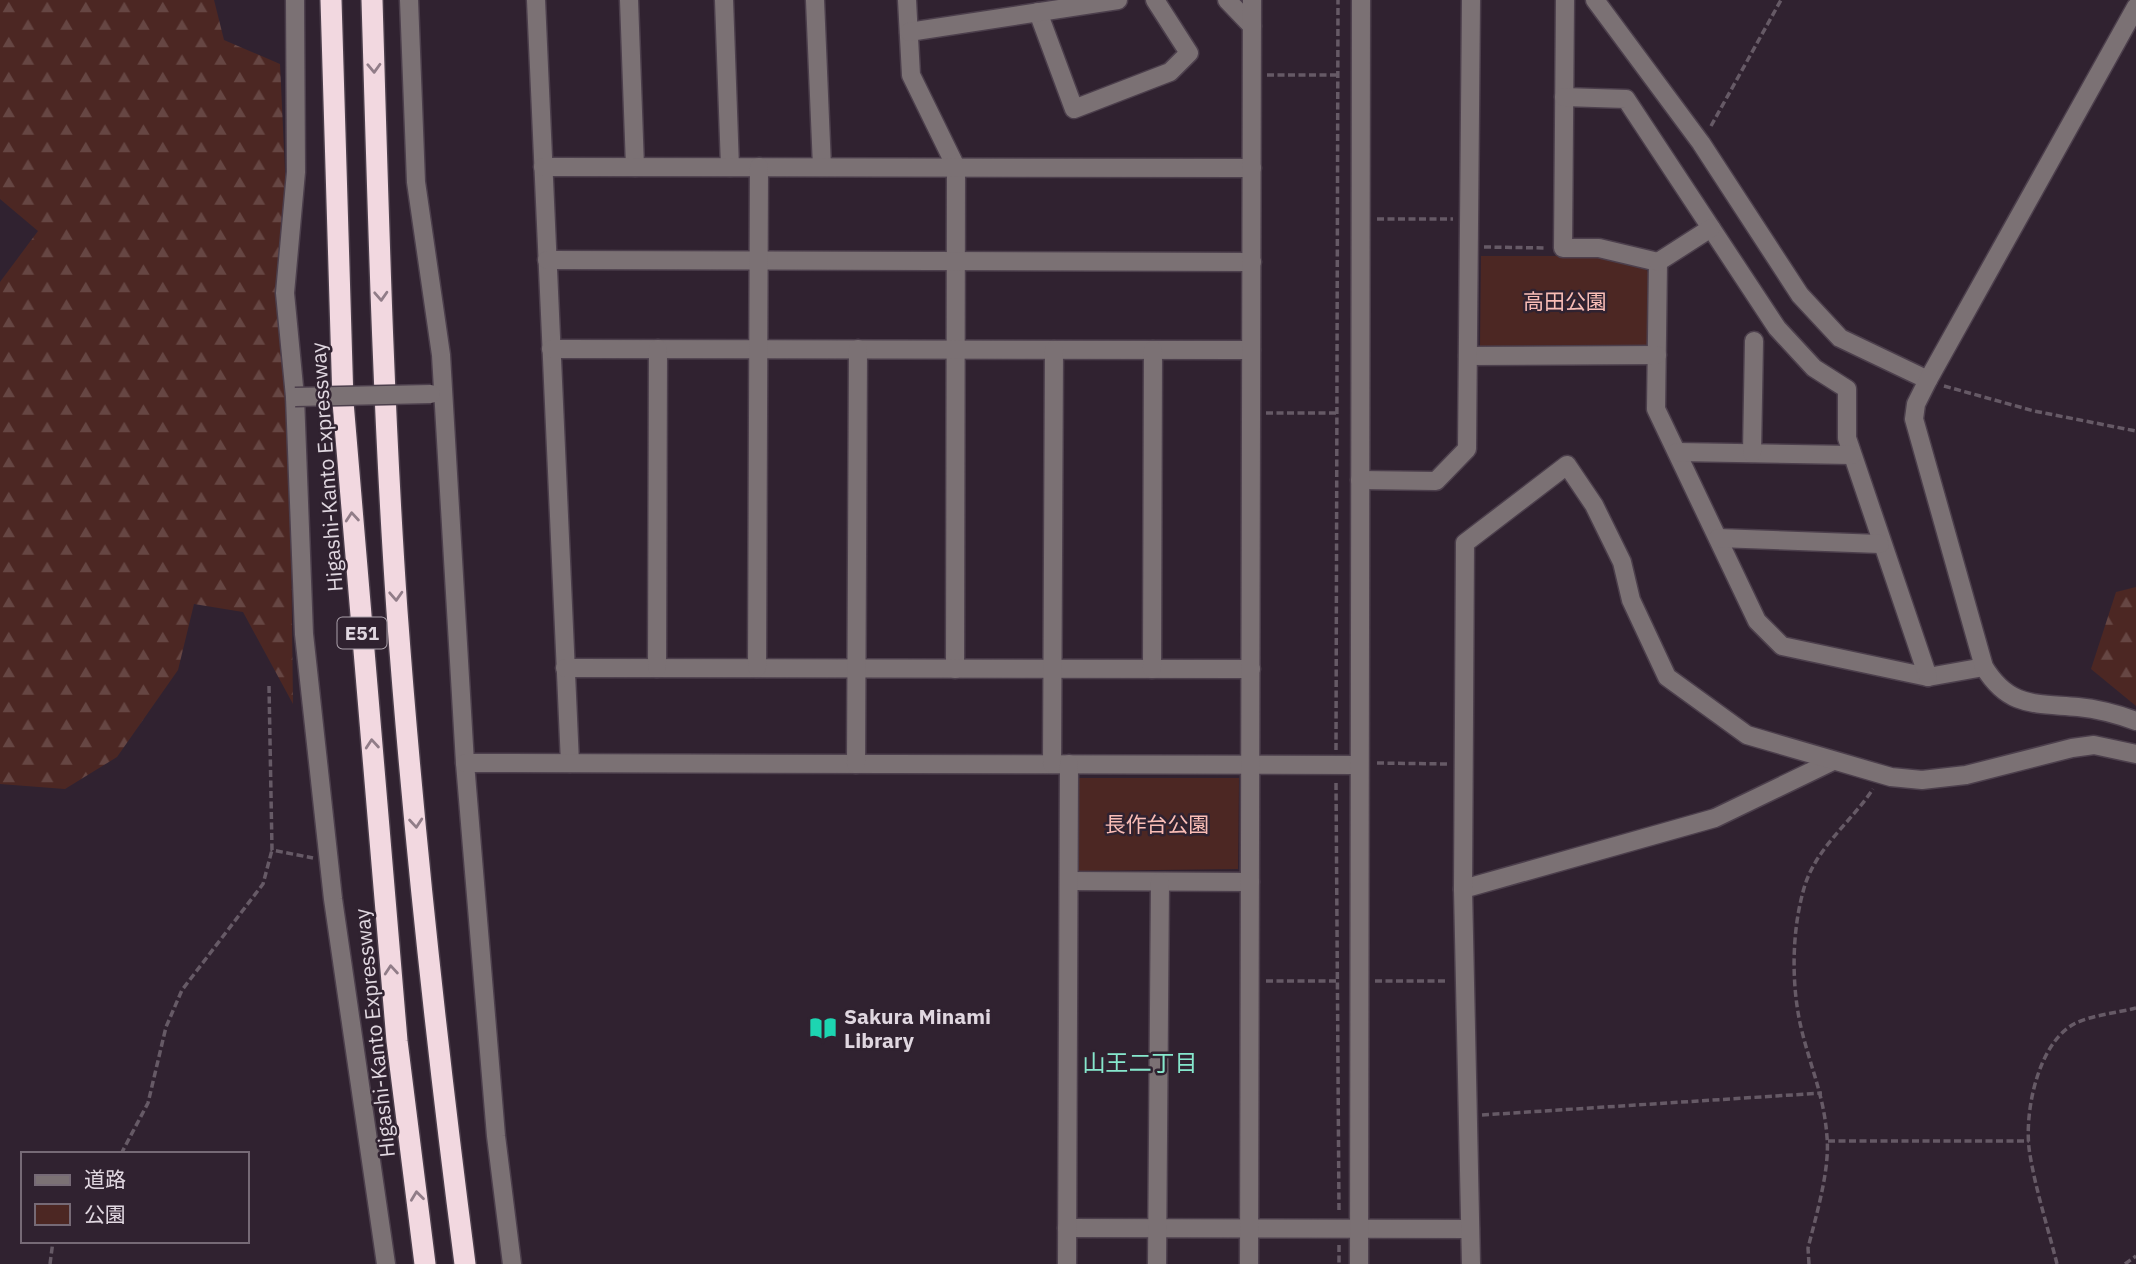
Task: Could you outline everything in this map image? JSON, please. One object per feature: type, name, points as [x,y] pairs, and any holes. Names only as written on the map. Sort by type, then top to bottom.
[{"type":"highway","name":"Higashi-Kanto Expressway","points":[[331,0],[343,402],[397,1041],[425,1264]]},
{"type":"highway","name":"E51","points":[[372,0],[380,289],[397,610],[417,836],[465,1264]]},
{"type":"street","points":[[295,0],[296,172],[285,293],[295,397],[304,634],[329,861],[386,1264]]},
{"type":"street","points":[[409,0],[416,182],[441,355],[437,393],[465,763],[496,1136],[512,1264]]},
{"type":"street","points":[[536,0],[570,763]]},
{"type":"street","points":[[629,0],[635,167]]},
{"type":"street","points":[[724,0],[730,167]]},
{"type":"street","points":[[815,0],[822,167]]},
{"type":"street","points":[[907,0],[911,75],[956,167],[955,669]]},
{"type":"street","points":[[909,32],[1118,0]]},
{"type":"street","points":[[1038,12],[1074,110],[1170,72],[1189,53],[1155,0]]},
{"type":"street","points":[[1227,0],[1252,26]]},
{"type":"street","points":[[1249,1264],[1252,0]]},
{"type":"street","points":[[1359,1264],[1368,764],[1360,480],[1361,0]]},
{"type":"street","points":[[1360,480],[1436,481],[1467,449],[1471,0]]},
{"type":"street","points":[[1565,0],[1563,248],[1599,248],[1658,262],[1711,228]]},
{"type":"street","points":[[1594,0],[1701,143],[1800,295],[1840,338],[1928,380]]},
{"type":"street","points":[[2136,7],[1928,380],[1916,404],[1914,419],[1984,667],[1994,684],[2017,699],[2038,706],[2106,711],[2136,721]]},
{"type":"street","points":[[1564,97],[1626,99],[1777,328],[1814,368],[1847,389],[1847,438],[1880,544],[1928,677]]},
{"type":"street","points":[[543,167],[1252,168]]},
{"type":"street","points":[[757,668],[759,167]]},
{"type":"street","points":[[547,260],[1252,262]]},
{"type":"street","points":[[1658,262],[1656,409],[1757,621],[1782,646],[1928,677],[1984,667]]},
{"type":"street","points":[[1752,453],[1754,341]]},
{"type":"street","points":[[551,349],[1251,350]]},
{"type":"street","points":[[657,668],[658,349]]},
{"type":"street","points":[[856,764],[858,349]]},
{"type":"street","points":[[1054,349],[1052,669],[1069,881],[1067,1264]]},
{"type":"street","points":[[1152,669],[1153,350]]},
{"type":"street","points":[[1468,356],[1657,355]]},
{"type":"street","points":[[295,397],[437,393]]},
{"type":"street","points":[[1677,452],[1852,454]]},
{"type":"street","points":[[1471,1264],[1463,889],[1465,543],[1567,465],[1594,505],[1622,562],[1631,600],[1667,677],[1746,735],[1813,752],[1830,762],[1877,774],[1922,780],[1966,775],[2094,745],[2136,754]]},
{"type":"street","points":[[1718,538],[1880,544]]},
{"type":"street","points":[[565,668],[1251,669]]},
{"type":"street","points":[[1463,889],[1715,818],[1830,762]]},
{"type":"street","points":[[465,763],[1368,764]]},
{"type":"street","points":[[1069,881],[1250,882]]},
{"type":"street","points":[[1157,1264],[1160,882]]},
{"type":"street","points":[[1067,1228],[1470,1229]]},
{"type":"path","points":[[1338,0],[1336,765],[1339,1264]]},
{"type":"path","points":[[1701,143],[1782,0]]},
{"type":"path","points":[[1252,75],[1338,75]]},
{"type":"path","points":[[1377,219],[1469,219]]},
{"type":"path","points":[[1469,247],[1563,248]]},
{"type":"path","points":[[1928,380],[2034,411],[2136,431]]},
{"type":"path","points":[[1251,413],[1337,413]]},
{"type":"path","points":[[122,1152],[148,1103],[166,1027],[183,990],[263,884],[272,850],[269,686]]},
{"type":"path","points":[[1368,764],[1463,764]]},
{"type":"path","points":[[1809,1264],[1808,1248],[1828,1141],[1822,1093],[1800,1023],[1796,976],[1797,923],[1806,883],[1820,855],[1873,790],[1877,774]]},
{"type":"path","points":[[272,850],[329,861]]},
{"type":"path","points":[[1248,981],[1338,981]]},
{"type":"path","points":[[1375,981],[1464,981]]},
{"type":"path","points":[[2057,1264],[2029,1153],[2029,1123],[2040,1065],[2054,1040],[2074,1024],[2136,1009]]},
{"type":"path","points":[[1467,1116],[1822,1093]]},
{"type":"path","points":[[1828,1141],[2029,1141]]},
{"type":"path","points":[[50,1264],[53,1243]]},
{"type":"path","points":[[2125,1264],[2136,1256]]},
{"type":"green space","points":[[0,0],[214,0],[224,40],[280,64],[287,213],[293,704],[243,612],[194,604],[178,670],[117,757],[65,789],[0,784],[0,282],[38,231],[0,199]]},
{"type":"green space","name":"高田公園","points":[[1481,256],[1597,256],[1644,266],[1649,274],[1647,345],[1480,346]]},
{"type":"green space","points":[[2136,587],[2136,706],[2091,669],[2116,592]]},
{"type":"green space","name":"長作台公園","points":[[1078,778],[1239,778],[1238,869],[1079,871]]},
{"type":"place","name":"Sakura Minami Library","points":[[823,1028]]},
{"type":"district","name":"山王二丁目","points":[[1140,1062]]}]
